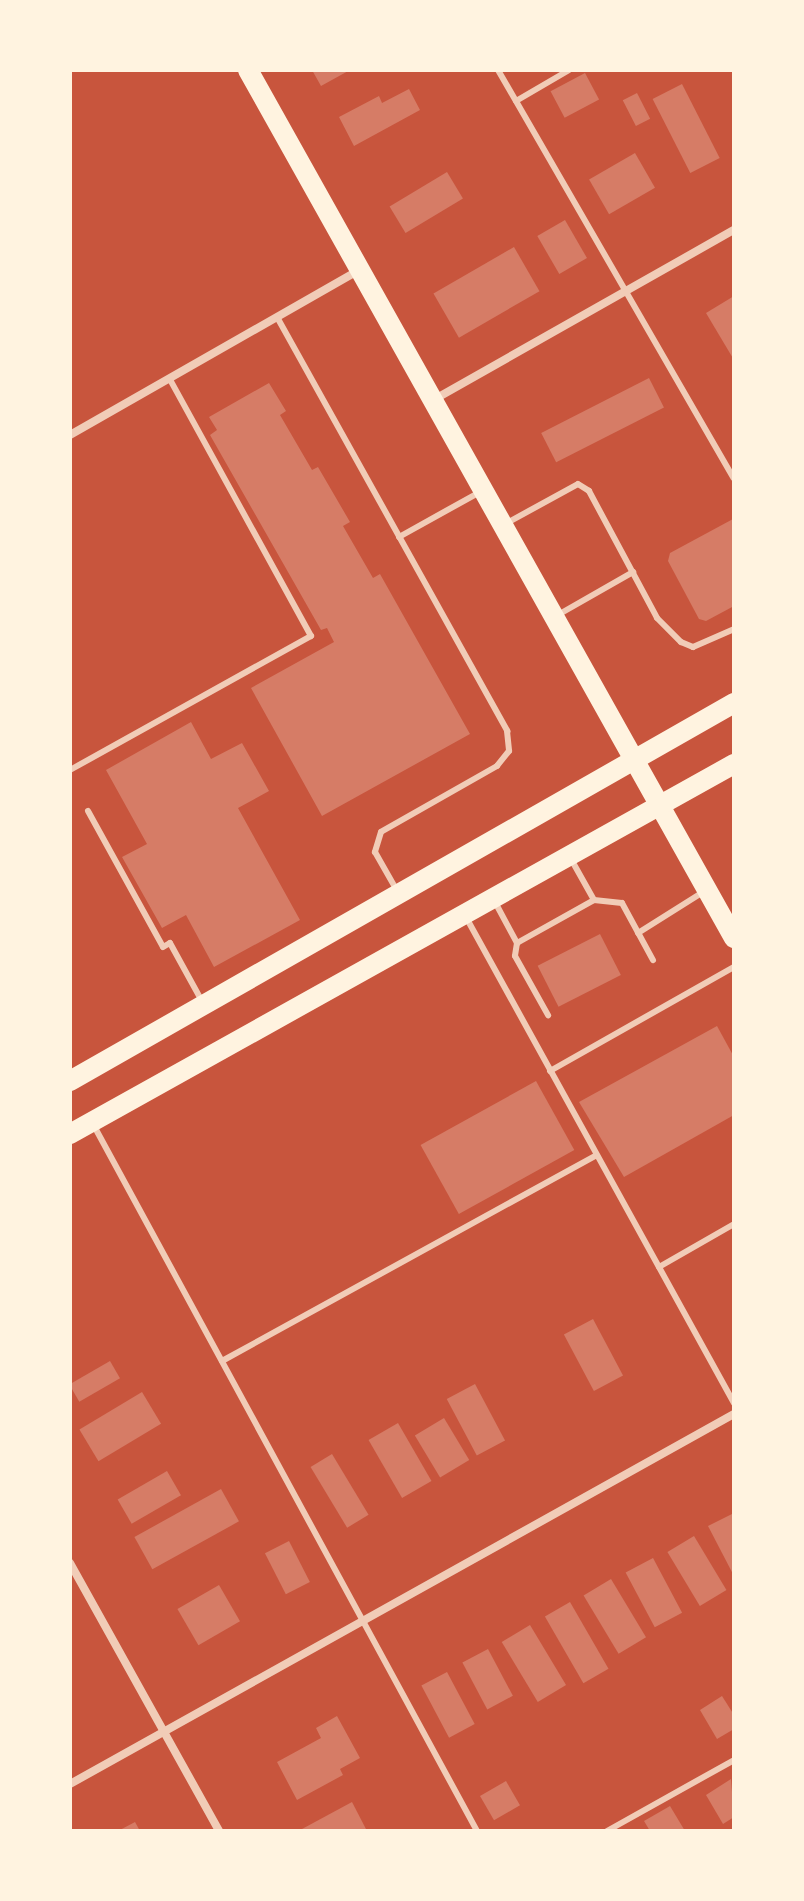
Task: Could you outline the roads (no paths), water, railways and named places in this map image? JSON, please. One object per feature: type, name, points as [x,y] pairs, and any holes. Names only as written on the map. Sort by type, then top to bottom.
[{"type":"main road","points":[[248,70],[553,618],[733,933]]},
{"type":"main road","points":[[70,1081],[734,703]]},
{"type":"main road","points":[[70,1134],[734,764]]},
{"type":"street","points":[[433,401],[734,230]]},
{"type":"street","points":[[70,435],[360,270]]},
{"type":"street","points":[[70,1784],[734,1414]]},
{"type":"street","points":[[70,1563],[219,1831]]},
{"type":"lane","points":[[498,70],[734,477]]},
{"type":"lane","points":[[516,101],[569,70]]},
{"type":"lane","points":[[277,317],[507,731],[509,751],[497,766],[381,832],[375,852],[398,892]]},
{"type":"lane","points":[[70,770],[311,636],[169,378]]},
{"type":"lane","points":[[502,526],[578,484],[589,491],[657,618],[681,642],[693,647],[734,629]]},
{"type":"lane","points":[[399,537],[483,491]]},
{"type":"lane","points":[[553,618],[633,572]]},
{"type":"lane","points":[[88,811],[163,947],[170,943],[203,1003]]},
{"type":"lane","points":[[570,856],[594,900]]},
{"type":"lane","points":[[638,933],[707,890]]},
{"type":"lane","points":[[493,899],[517,943],[515,956],[548,1015]]},
{"type":"lane","points":[[517,943],[594,900],[622,903],[653,960]]},
{"type":"lane","points":[[464,915],[734,1403]]},
{"type":"lane","points":[[550,1071],[734,967]]},
{"type":"lane","points":[[92,1122],[477,1831]]},
{"type":"lane","points":[[222,1361],[596,1155]]},
{"type":"lane","points":[[659,1267],[734,1224]]},
{"type":"lane","points":[[607,1831],[734,1760]]}]
